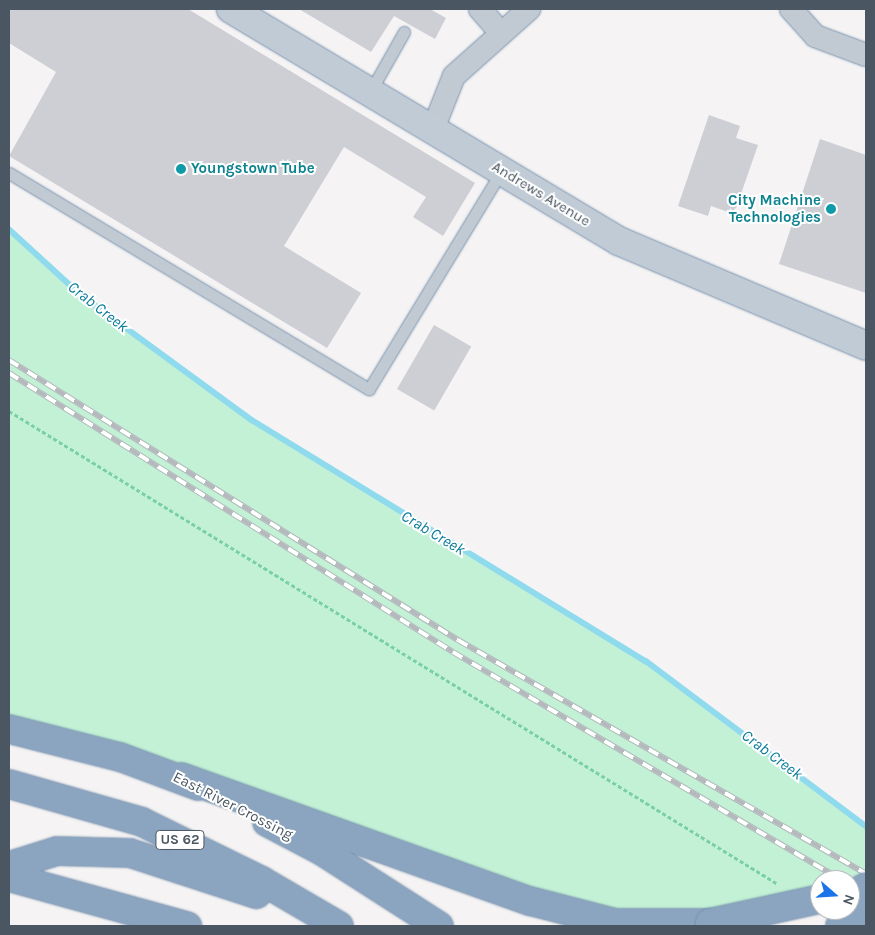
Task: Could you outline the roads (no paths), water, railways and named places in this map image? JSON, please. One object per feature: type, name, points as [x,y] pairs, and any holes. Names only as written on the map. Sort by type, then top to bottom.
[{"type":"highway","name":"East River Crossing","points":[[9,730],[181,777],[322,851],[439,926]]},
{"type":"highway","points":[[181,777],[530,901],[615,923],[710,924],[810,901]]},
{"type":"highway","name":"US 62","points":[[9,784],[142,822],[262,881],[339,926]]},
{"type":"highway","points":[[9,866],[58,852],[130,853],[259,896],[322,926]]},
{"type":"highway","points":[[9,877],[187,926]]},
{"type":"highway","points":[[840,926],[866,911]]},
{"type":"highway","points":[[795,926],[810,918]]},
{"type":"street","name":"Andrews Avenue","points":[[231,9],[649,257],[866,346]]},
{"type":"street","points":[[480,9],[501,33]]},
{"type":"street","points":[[433,129],[454,76],[529,9]]},
{"type":"street","points":[[791,9],[815,36],[866,55]]},
{"type":"lane","points":[[370,92],[404,32]]},
{"type":"lane","points":[[9,173],[369,389],[502,170]]},
{"type":"waterway","name":"Crab Creek","points":[[9,229],[81,295],[252,420],[646,661],[866,826]]},
{"type":"railway","points":[[9,360],[458,640],[866,874]]},
{"type":"railway","points":[[9,373],[453,652],[824,870]]},
{"type":"railway","points":[[860,891],[866,895]]},
{"type":"place","name":"Youngstown Tube","points":[[181,169]]},
{"type":"place","name":"City Machine Technologies","points":[[831,209]]}]
